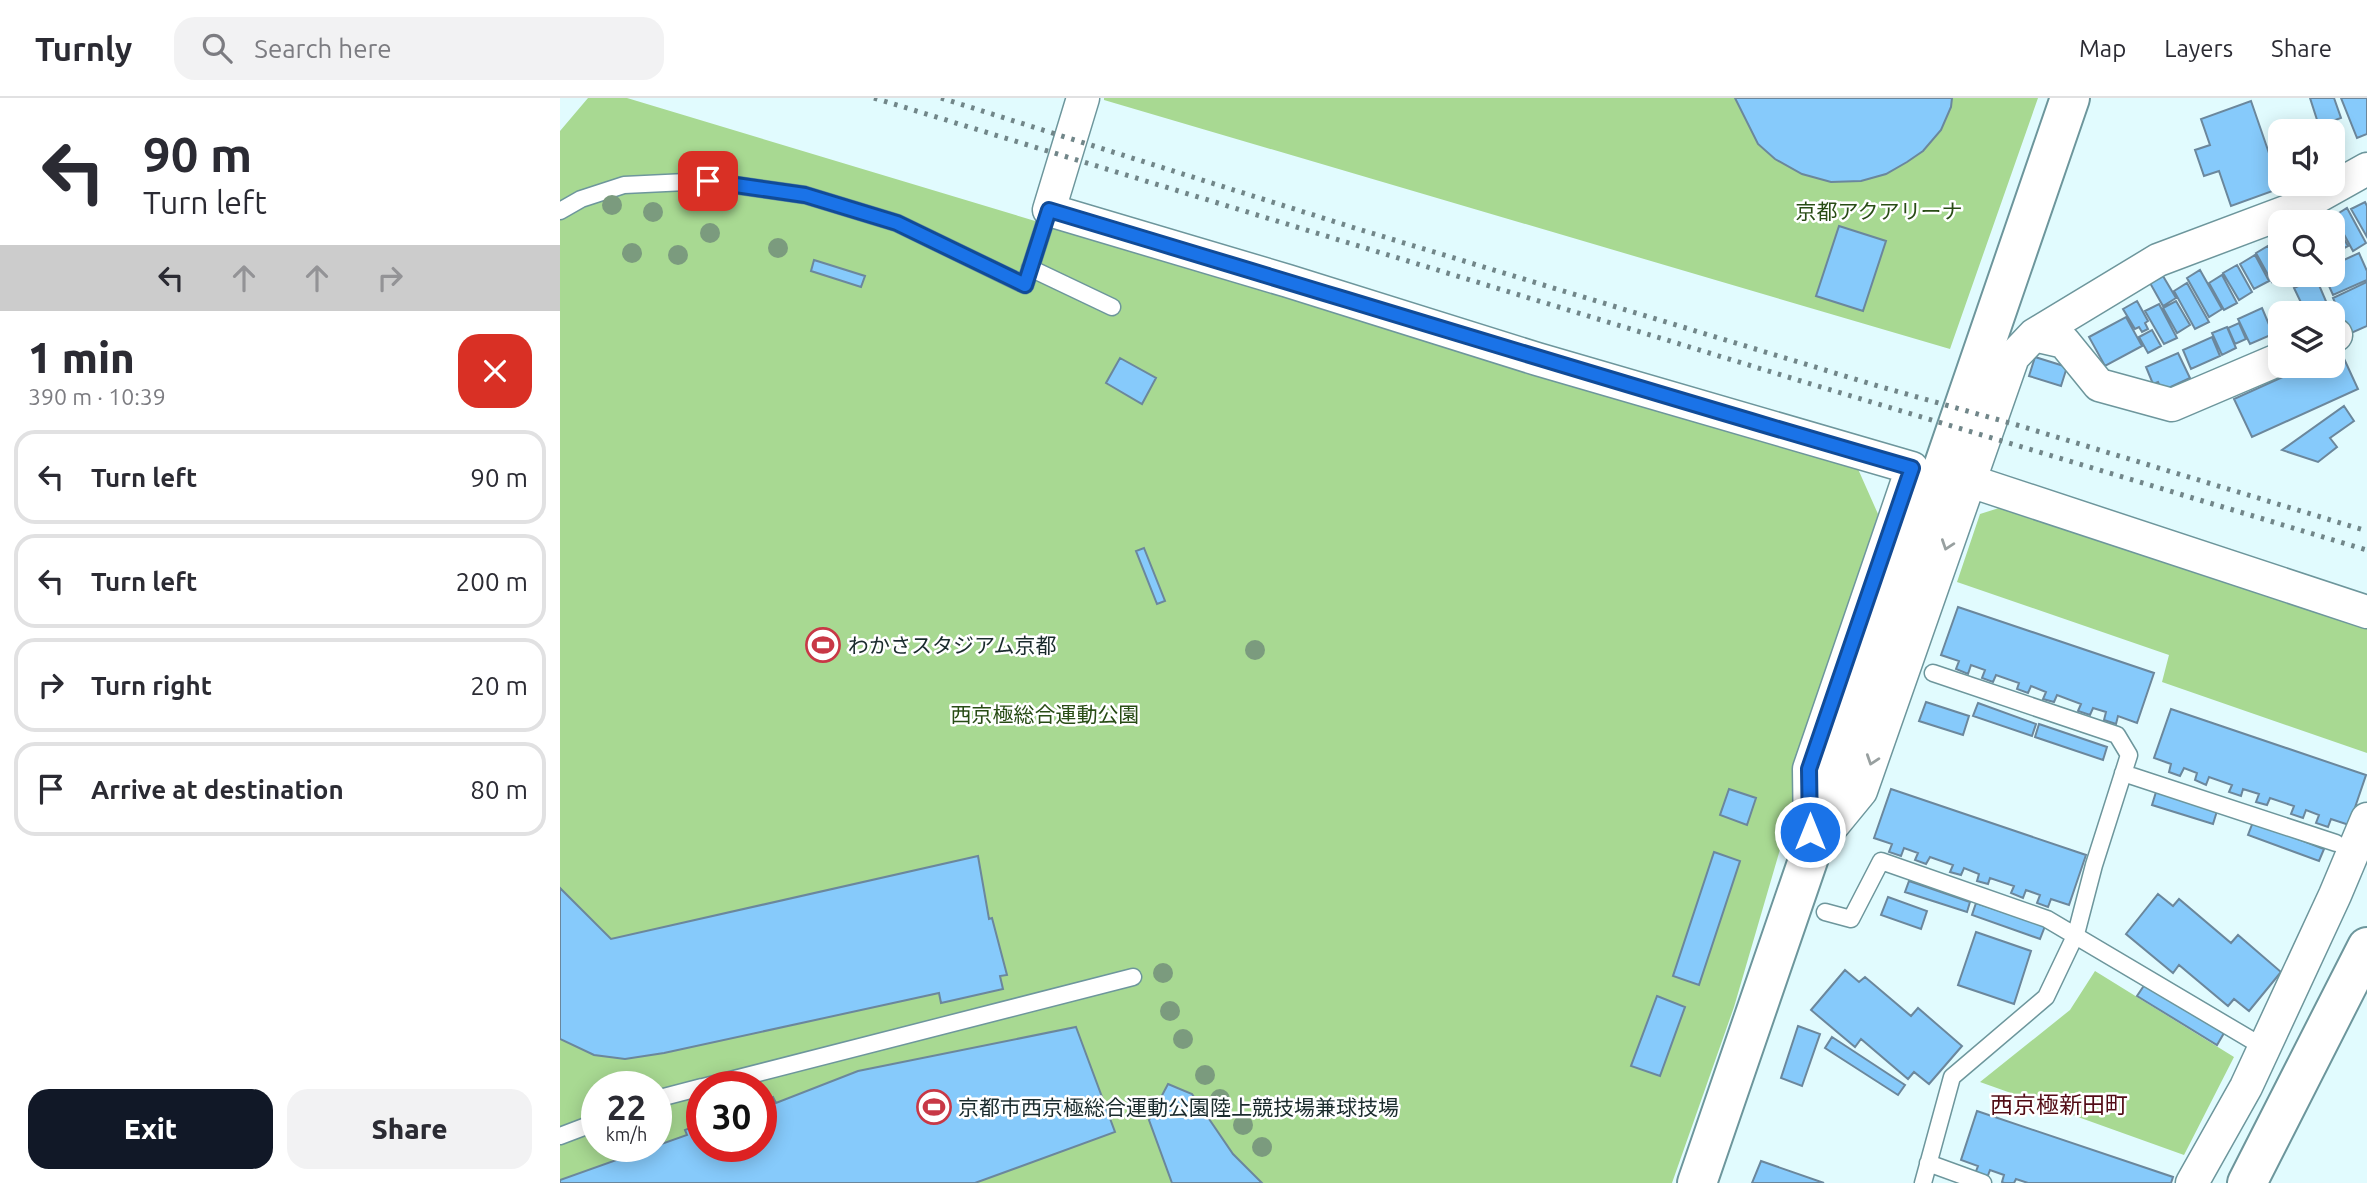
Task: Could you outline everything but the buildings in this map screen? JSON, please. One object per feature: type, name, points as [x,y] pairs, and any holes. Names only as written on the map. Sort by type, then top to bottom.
[{"type":"street","points":[[1083,98],[1049,210],[1536,359],[1912,468],[1809,769],[1810,853]]},
{"type":"street","points":[[1697,1183],[2070,98]]},
{"type":"street","points":[[1810,853],[1861,791],[2013,357],[2034,335],[2158,260],[2299,207],[2367,169]]},
{"type":"street","points":[[2034,335],[2064,342],[2099,385],[2172,405],[2268,364]]},
{"type":"street","points":[[1970,481],[2367,612]]},
{"type":"street","points":[[2192,1183],[2265,1048],[2336,895],[2367,820]]},
{"type":"street","points":[[2247,1183],[2367,947]]},
{"type":"lane","points":[[560,211],[581,200],[624,185],[708,181],[805,195],[897,223],[1025,285],[1049,210]]},
{"type":"lane","points":[[1030,268],[1112,307]]},
{"type":"lane","points":[[1923,1183],[1952,1077],[2046,997],[2076,934],[2094,865],[2129,755],[2117,735],[1933,673]]},
{"type":"lane","points":[[2123,773],[2336,843]]},
{"type":"lane","points":[[1825,912],[1851,919],[1881,861],[2047,919],[2265,1048]]},
{"type":"lane","points":[[765,1071],[1133,977]]},
{"type":"lane","points":[[560,1136],[581,1128]]},
{"type":"lane","points":[[1928,1163],[1983,1183]]},
{"type":"green space","name":"西京極総合運動公園","points":[[588,98],[627,98],[1858,469],[1878,514],[1734,1007],[1672,1183],[560,1183],[560,131]]},
{"type":"green space","name":"京都アクアリーナ","points":[[1104,98],[2038,98],[1950,349]]},
{"type":"green space","points":[[1999,508],[2367,625],[2367,753],[2162,682],[2169,655],[1957,582],[1980,514]]},
{"type":"green space","points":[[2095,971],[2234,1057],[2184,1155],[1980,1082],[2070,1010]]},
{"type":"railway","points":[[874,98],[1801,381],[2367,550]]},
{"type":"railway","points":[[941,98],[1358,229],[2367,531]]},
{"type":"place","name":"わかさスタジアム京都","points":[[823,645]]},
{"type":"place","name":"京都市西京極総合運動公園陸上競技場兼球技場","points":[[934,1107]]},
{"type":"district","name":"西京極新田町","points":[[2059,1104]]},
{"type":"route","points":[[708,181],[805,195],[897,223],[1025,285],[1049,210],[1536,359],[1912,468],[1809,769],[1810,832]]}]
